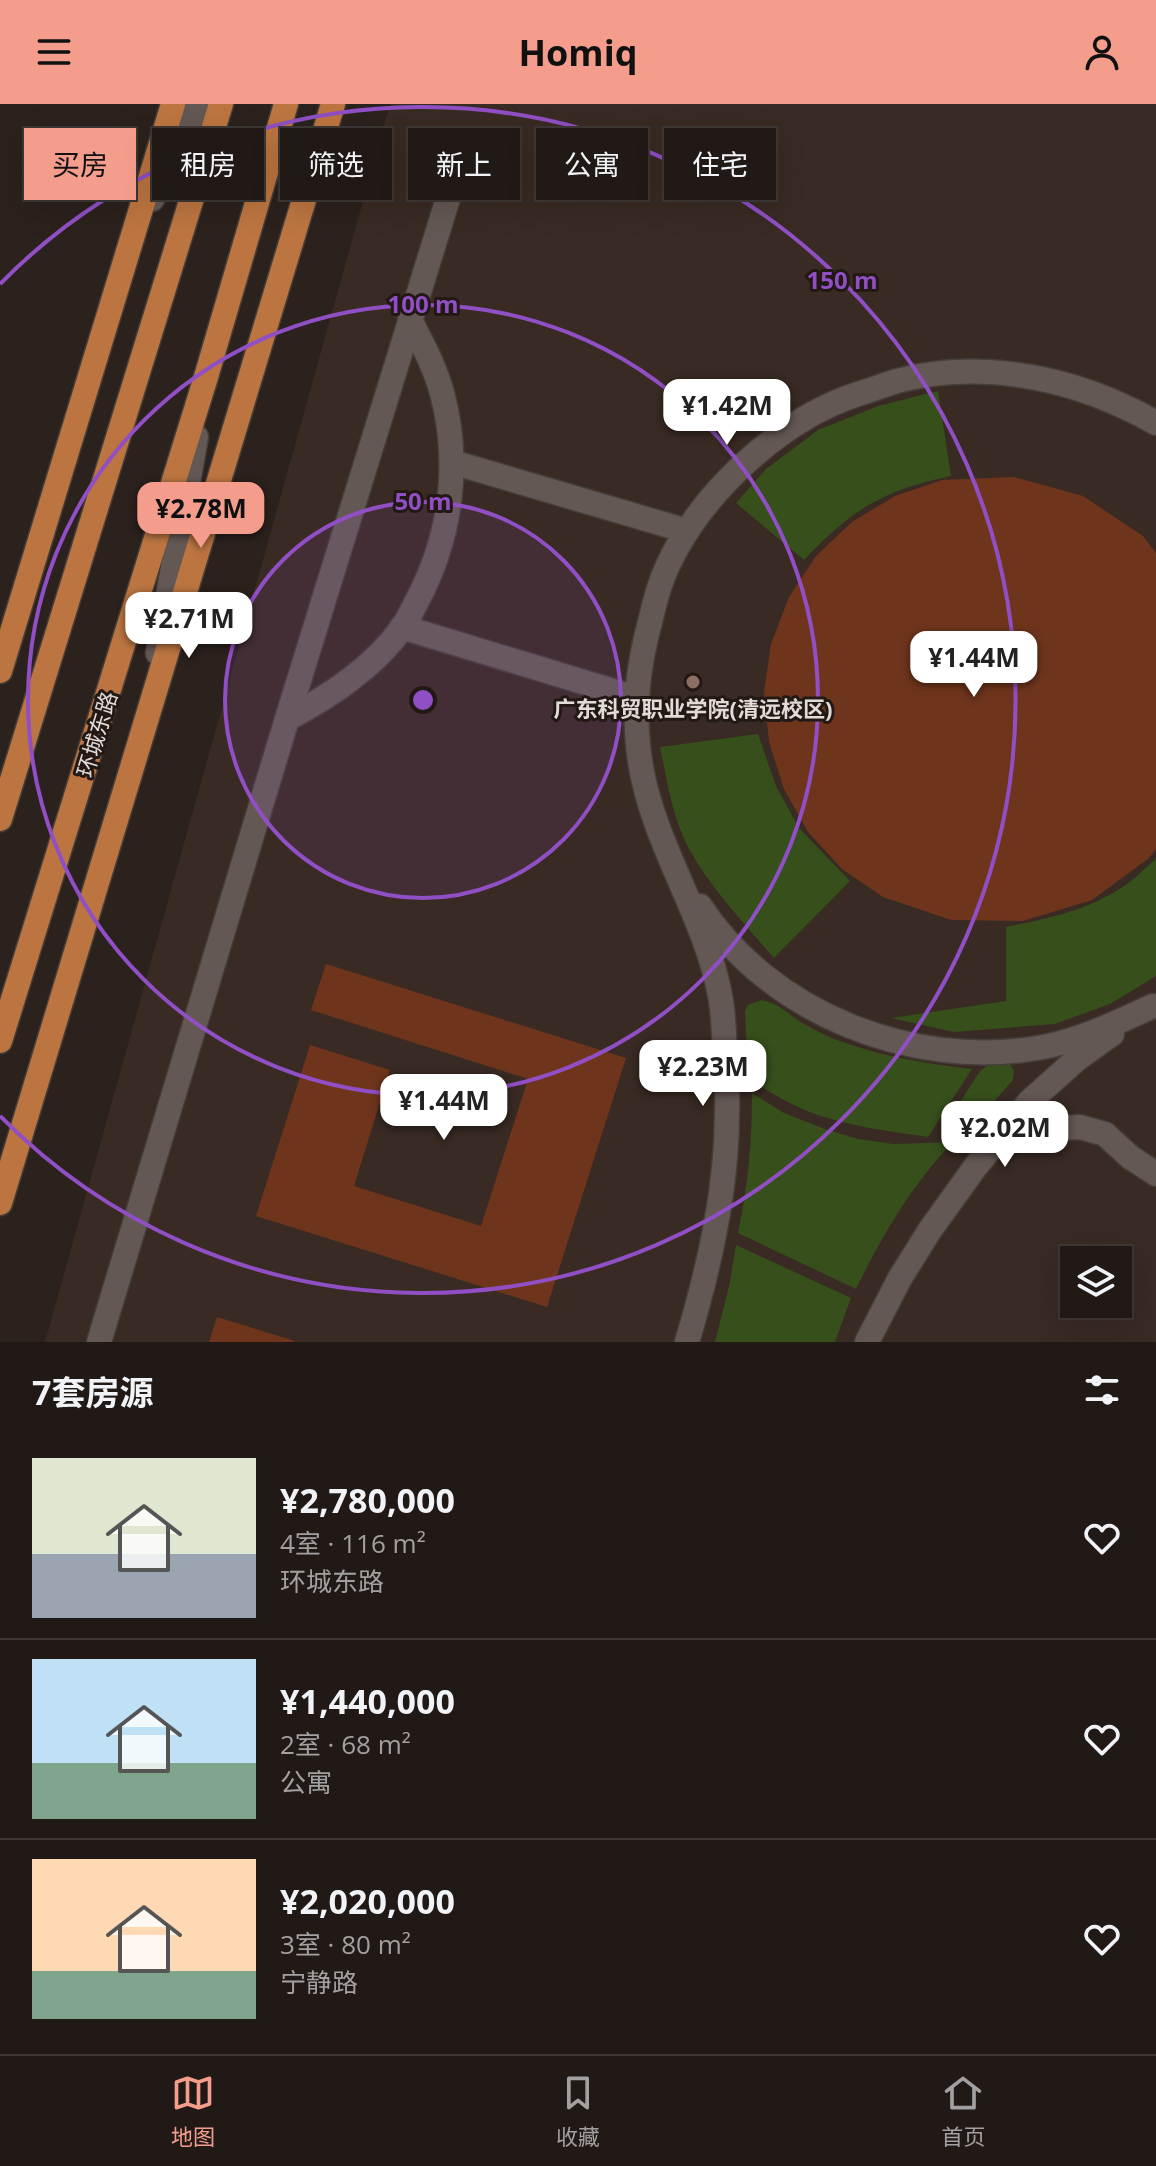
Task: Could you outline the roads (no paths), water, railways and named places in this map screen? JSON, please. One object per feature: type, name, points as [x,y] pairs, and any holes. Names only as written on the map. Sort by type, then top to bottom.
[{"type":"main road","points":[[0,671],[173,104]]},
{"type":"main road","points":[[0,819],[221,104]]},
{"type":"main road","name":"环城东路","points":[[0,1041],[206,377],[286,104]]},
{"type":"main road","points":[[0,1203],[333,104]]},
{"type":"street","points":[[132,238],[198,104]]},
{"type":"street","points":[[99,1342],[447,200]]},
{"type":"street","points":[[287,719],[352,679],[402,627],[425,586],[440,549],[449,505],[452,462],[450,430],[442,391],[428,354],[410,320]]},
{"type":"street","points":[[687,1342],[714,1238],[727,1112],[721,997],[708,951],[655,822],[641,767],[636,698],[641,654],[668,565],[687,531],[710,500],[749,458],[795,424],[845,398],[900,380],[956,372],[1013,373],[1069,384],[1123,404],[1156,423]]},
{"type":"street","points":[[148,714],[206,377]]},
{"type":"street","points":[[452,462],[687,531]]},
{"type":"street","points":[[402,627],[636,698]]},
{"type":"street","points":[[678,874],[710,922],[752,966],[802,1003],[857,1030],[916,1047],[977,1053],[1038,1048],[1098,1032],[1154,1005]]},
{"type":"street","points":[[867,1342],[900,1278],[930,1230],[976,1166],[1030,1101],[1077,1059],[1154,1005]]},
{"type":"street","points":[[1006,1131],[1080,1127],[1105,1134],[1130,1157],[1156,1174]]},
{"type":"place","name":"广东科贸职业学院(清远校区)","points":[[693,682]]}]
